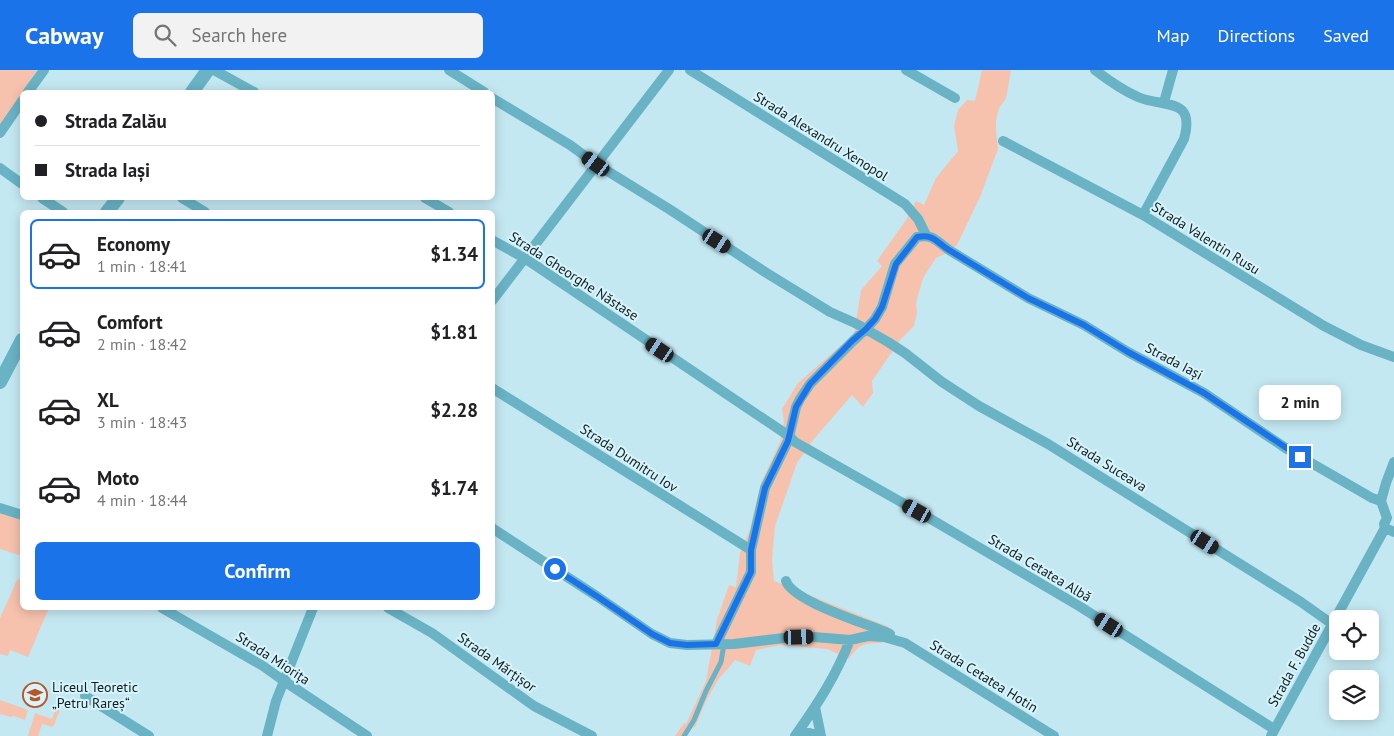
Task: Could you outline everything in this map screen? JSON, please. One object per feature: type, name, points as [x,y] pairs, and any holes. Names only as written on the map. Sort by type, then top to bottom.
[{"type":"street","points":[[29,90],[44,70]]},
{"type":"street","points":[[193,90],[208,70]]},
{"type":"street","points":[[214,70],[250,90]]},
{"type":"street","points":[[449,70],[481,90]]},
{"type":"street","points":[[495,297],[668,70]]},
{"type":"street","name":"Strada Alexandru Xenopol","points":[[690,70],[905,204],[918,219],[922,236]]},
{"type":"street","points":[[906,70],[955,98]]},
{"type":"street","points":[[1095,70],[1138,97],[1174,105],[1184,112],[1188,126],[1184,139],[1143,215]]},
{"type":"street","points":[[1164,102],[1173,70]]},
{"type":"street","name":"Strada Suceava","points":[[495,100],[570,144],[596,164],[765,272],[830,312],[866,329],[905,353],[942,382],[979,406],[1048,444],[1112,483],[1301,602],[1329,622]]},
{"type":"street","points":[[0,133],[20,103]]},
{"type":"street","name":"Strada Valentin Rusu","points":[[1003,140],[1143,215],[1324,326],[1361,345],[1394,357]]},
{"type":"street","points":[[0,168],[20,183]]},
{"type":"street","points":[[45,200],[60,210]]},
{"type":"street","points":[[109,210],[116,200]]},
{"type":"street","points":[[185,200],[202,210]]},
{"type":"street","points":[[428,200],[446,210]]},
{"type":"street","points":[[720,644],[751,572],[751,550],[765,488],[788,441],[796,407],[810,384],[866,329],[882,307],[896,264],[922,236]]},
{"type":"street","name":"Strada Iași","points":[[922,236],[934,237],[949,250],[1028,298],[1084,325],[1128,352],[1204,393],[1287,449],[1372,498],[1382,501]]},
{"type":"street","name":"Strada Gheorghe Năstase","points":[[495,242],[526,259],[789,436]]},
{"type":"street","points":[[0,382],[20,344]]},
{"type":"street","name":"Strada Dumitru Iov","points":[[495,390],[751,550]]},
{"type":"street","name":"Strada Cetatea Albă","points":[[789,436],[795,442],[821,458],[917,511],[1079,606],[1273,733]]},
{"type":"street","points":[[1389,530],[1384,524],[1387,518],[1382,501],[1394,462]]},
{"type":"street","points":[[0,508],[20,514]]},
{"type":"street","name":"Strada Cetatea Hotin","points":[[495,530],[652,634],[670,643],[687,645],[784,638],[814,637],[850,640],[868,636],[884,637],[906,643],[1054,736]]},
{"type":"street","name":"Strada F. Budde","points":[[1340,610],[1389,530]]},
{"type":"street","name":"Strada Cetatea Hotin","points":[[786,581],[788,587],[797,594],[827,609],[894,636],[897,641]]},
{"type":"street","name":"Strada Miorița","points":[[165,610],[263,666],[367,736]]},
{"type":"street","points":[[267,736],[276,701],[312,610]]},
{"type":"street","name":"Strada Mărțișor","points":[[392,610],[432,633],[534,706],[592,736]]},
{"type":"street","name":"Strada F. Budde","points":[[1273,733],[1329,630]]},
{"type":"street","points":[[815,707],[821,736],[797,733],[815,707],[840,664],[850,640]]},
{"type":"street","points":[[85,696],[150,736]]},
{"type":"lane","points":[[684,736],[694,720],[721,662],[720,644]]},
{"type":"shaded area","points":[[0,70],[37,70],[24,90],[20,90],[20,97],[0,128]]},
{"type":"shaded area","points":[[982,70],[1011,70],[1007,94],[999,108],[996,121],[998,149],[980,197],[957,245],[936,258],[923,278],[916,303],[917,313],[914,326],[901,339],[872,381],[873,393],[863,407],[852,395],[814,439],[797,463],[775,526],[772,560],[774,581],[889,627],[882,643],[863,645],[849,659],[827,649],[782,645],[756,650],[750,666],[735,660],[718,680],[706,701],[695,727],[692,728],[687,736],[675,736],[684,723],[686,724],[706,681],[717,620],[729,585],[736,587],[740,553],[750,529],[761,483],[780,442],[784,422],[782,409],[798,383],[854,334],[861,290],[882,266],[877,261],[906,220],[916,201],[924,205],[936,178],[958,151],[954,126],[958,110],[967,100],[975,101]]},
{"type":"shaded area","points":[[0,511],[20,518],[20,555],[0,549]]},
{"type":"shaded area","points":[[20,579],[20,610],[48,610],[28,657],[10,650],[8,656],[0,654],[0,618],[17,580]]},
{"type":"shaded area","points":[[60,696],[65,697],[53,727],[42,724],[38,736],[28,736],[35,713],[52,719]]},
{"type":"shaded area","points":[[0,700],[28,710],[25,720],[0,714]]},
{"type":"place","name":"Liceul Teoretic „Petru Rareș“","points":[[35,695]]},
{"type":"route","points":[[555,569],[652,634],[670,643],[687,645],[716,644],[751,572],[751,550],[765,488],[788,441],[796,407],[800,399],[810,384],[875,319],[882,307],[891,275],[901,255],[917,237],[926,235],[934,237],[949,250],[1028,298],[1084,325],[1128,352],[1204,393],[1300,457]]}]
